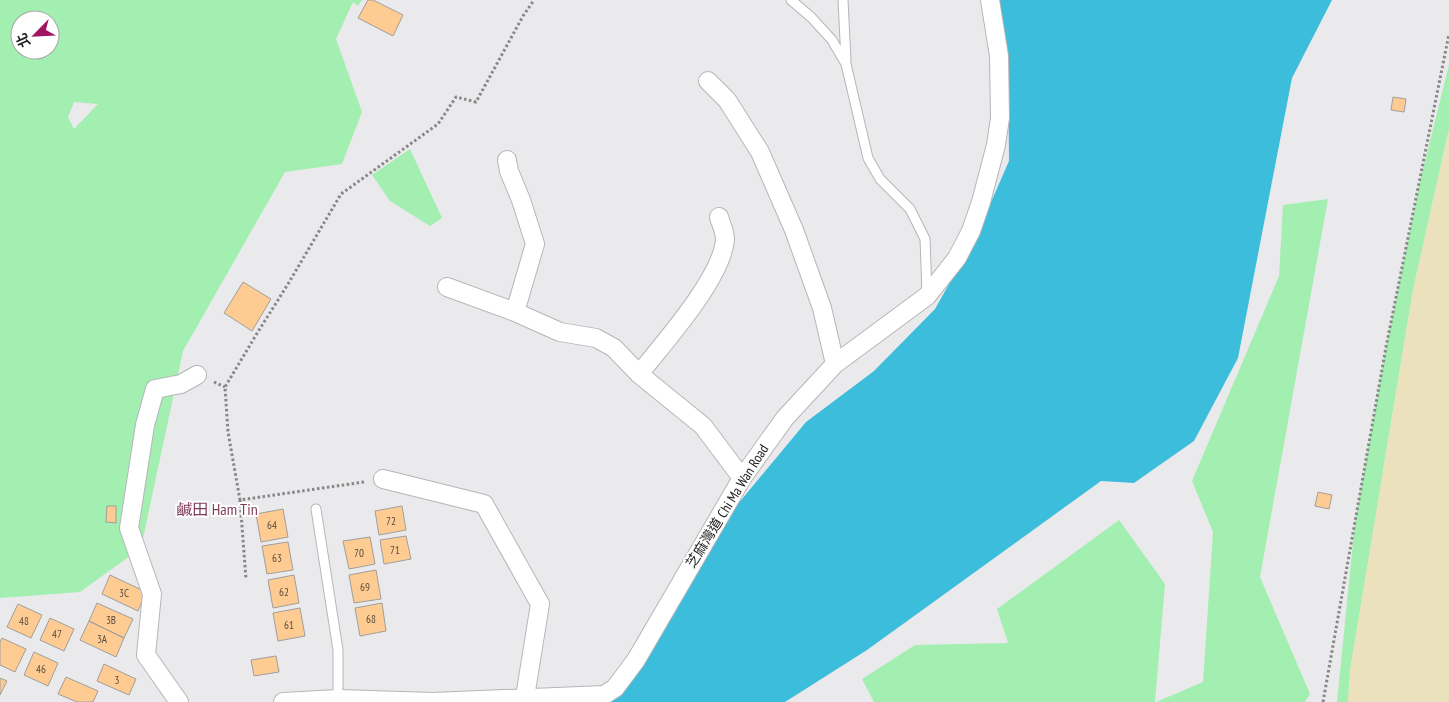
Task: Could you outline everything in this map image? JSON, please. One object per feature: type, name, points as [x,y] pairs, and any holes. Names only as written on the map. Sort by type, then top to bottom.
[{"type":"street","name":"芝麻灣道 Chi Ma Wan Road","points":[[283,702],[338,699],[433,702],[604,695],[615,688],[636,660],[742,478],[785,418],[835,364],[927,296],[958,258],[970,231],[986,184],[996,145],[1000,118],[999,56],[990,0]]},
{"type":"street","points":[[708,81],[728,100],[760,152],[794,230],[819,299],[835,364]]},
{"type":"street","points":[[507,160],[535,244],[515,312]]},
{"type":"street","points":[[639,374],[706,288],[720,259],[725,238],[719,217]]},
{"type":"street","points":[[447,287],[515,312],[560,332],[596,338],[614,348],[639,374],[703,426],[742,478]]},
{"type":"street","points":[[179,702],[146,655],[152,594],[129,528],[145,425],[155,389],[181,384],[197,375]]},
{"type":"street","points":[[383,480],[484,504],[540,604],[525,698]]},
{"type":"lane","points":[[791,0],[811,17],[832,40],[846,64]]},
{"type":"lane","points":[[843,0],[846,64],[868,158],[880,179],[910,209],[926,238],[927,296]]},
{"type":"lane","points":[[316,509],[338,650],[338,699]]},
{"type":"path","points":[[246,579],[240,500],[228,432],[225,387],[341,194],[438,124],[456,97],[476,102],[523,16],[534,0]]},
{"type":"path","points":[[1323,702],[1386,347],[1449,34]]},
{"type":"path","points":[[240,500],[383,480]]},
{"type":"green space","points":[[0,0],[362,0],[358,6],[353,2],[336,39],[362,112],[342,164],[285,172],[183,351],[141,548],[80,592],[0,598]],"holes":[[[74,102],[98,104],[74,129],[68,117]]]},
{"type":"green space","points":[[1449,65],[1449,129],[1413,290],[1350,671],[1348,702],[1337,702],[1355,522],[1386,347],[1420,181]]},
{"type":"green space","points":[[410,149],[442,218],[430,226],[390,201],[372,175]]},
{"type":"green space","points":[[1328,199],[1260,577],[1310,694],[1305,702],[1156,702],[1203,682],[1213,532],[1192,481],[1279,276],[1283,205]]},
{"type":"green space","points":[[1119,520],[1165,584],[1155,702],[874,702],[862,679],[915,645],[1008,643],[997,609]]},
{"type":"sand","points":[[1449,129],[1449,702],[1348,702],[1350,671],[1413,290]]},
{"type":"water","points":[[996,0],[1332,0],[1292,78],[1238,358],[1194,441],[1134,483],[1101,481],[867,650],[785,702],[612,702],[676,609],[737,505],[806,422],[874,371],[935,309],[977,234],[1009,161],[1008,57]]},
{"type":"building","points":[[368,0],[373,0],[403,15],[393,36],[358,18]]},
{"type":"building","points":[[1393,97],[1406,99],[1404,112],[1391,110]]},
{"type":"building","points":[[243,282],[271,299],[252,331],[224,313]]},
{"type":"building","points":[[1318,492],[1332,495],[1329,509],[1315,506]]},
{"type":"building","points":[[107,506],[116,506],[116,523],[106,522]]},
{"type":"building","points":[[402,506],[406,530],[379,535],[375,511]]},
{"type":"building","points":[[283,509],[288,537],[261,542],[256,514]]},
{"type":"building","points":[[406,536],[411,559],[384,564],[380,540]]},
{"type":"building","points":[[370,537],[375,564],[349,569],[343,541]]},
{"type":"building","points":[[288,542],[293,570],[267,574],[262,546]]},
{"type":"building","points":[[376,570],[381,599],[354,603],[349,575]]},
{"type":"building","points":[[110,575],[146,592],[138,611],[102,594]]},
{"type":"building","points":[[294,575],[299,603],[273,608],[268,580]]},
{"type":"building","points":[[97,603],[133,619],[124,638],[89,621]]},
{"type":"building","points":[[382,603],[386,631],[360,636],[355,608]]},
{"type":"building","points":[[18,604],[42,615],[31,638],[7,627]]},
{"type":"building","points":[[300,608],[305,636],[278,641],[273,613]]},
{"type":"building","points":[[50,618],[74,629],[64,651],[40,640]]},
{"type":"building","points":[[89,621],[124,638],[116,657],[80,640]]},
{"type":"building","points":[[2,638],[26,649],[15,672],[0,665],[0,642]]},
{"type":"building","points":[[34,652],[58,663],[48,686],[24,675]]},
{"type":"building","points":[[276,656],[279,672],[254,676],[251,660]]},
{"type":"building","points":[[104,664],[136,679],[129,695],[97,681]]},
{"type":"building","points":[[66,677],[98,691],[93,702],[77,702],[58,694]]},
{"type":"building","points":[[0,678],[7,681],[0,695]]},
{"type":"district","name":"鹹田 Ham Tin","points":[[217,509]]}]
